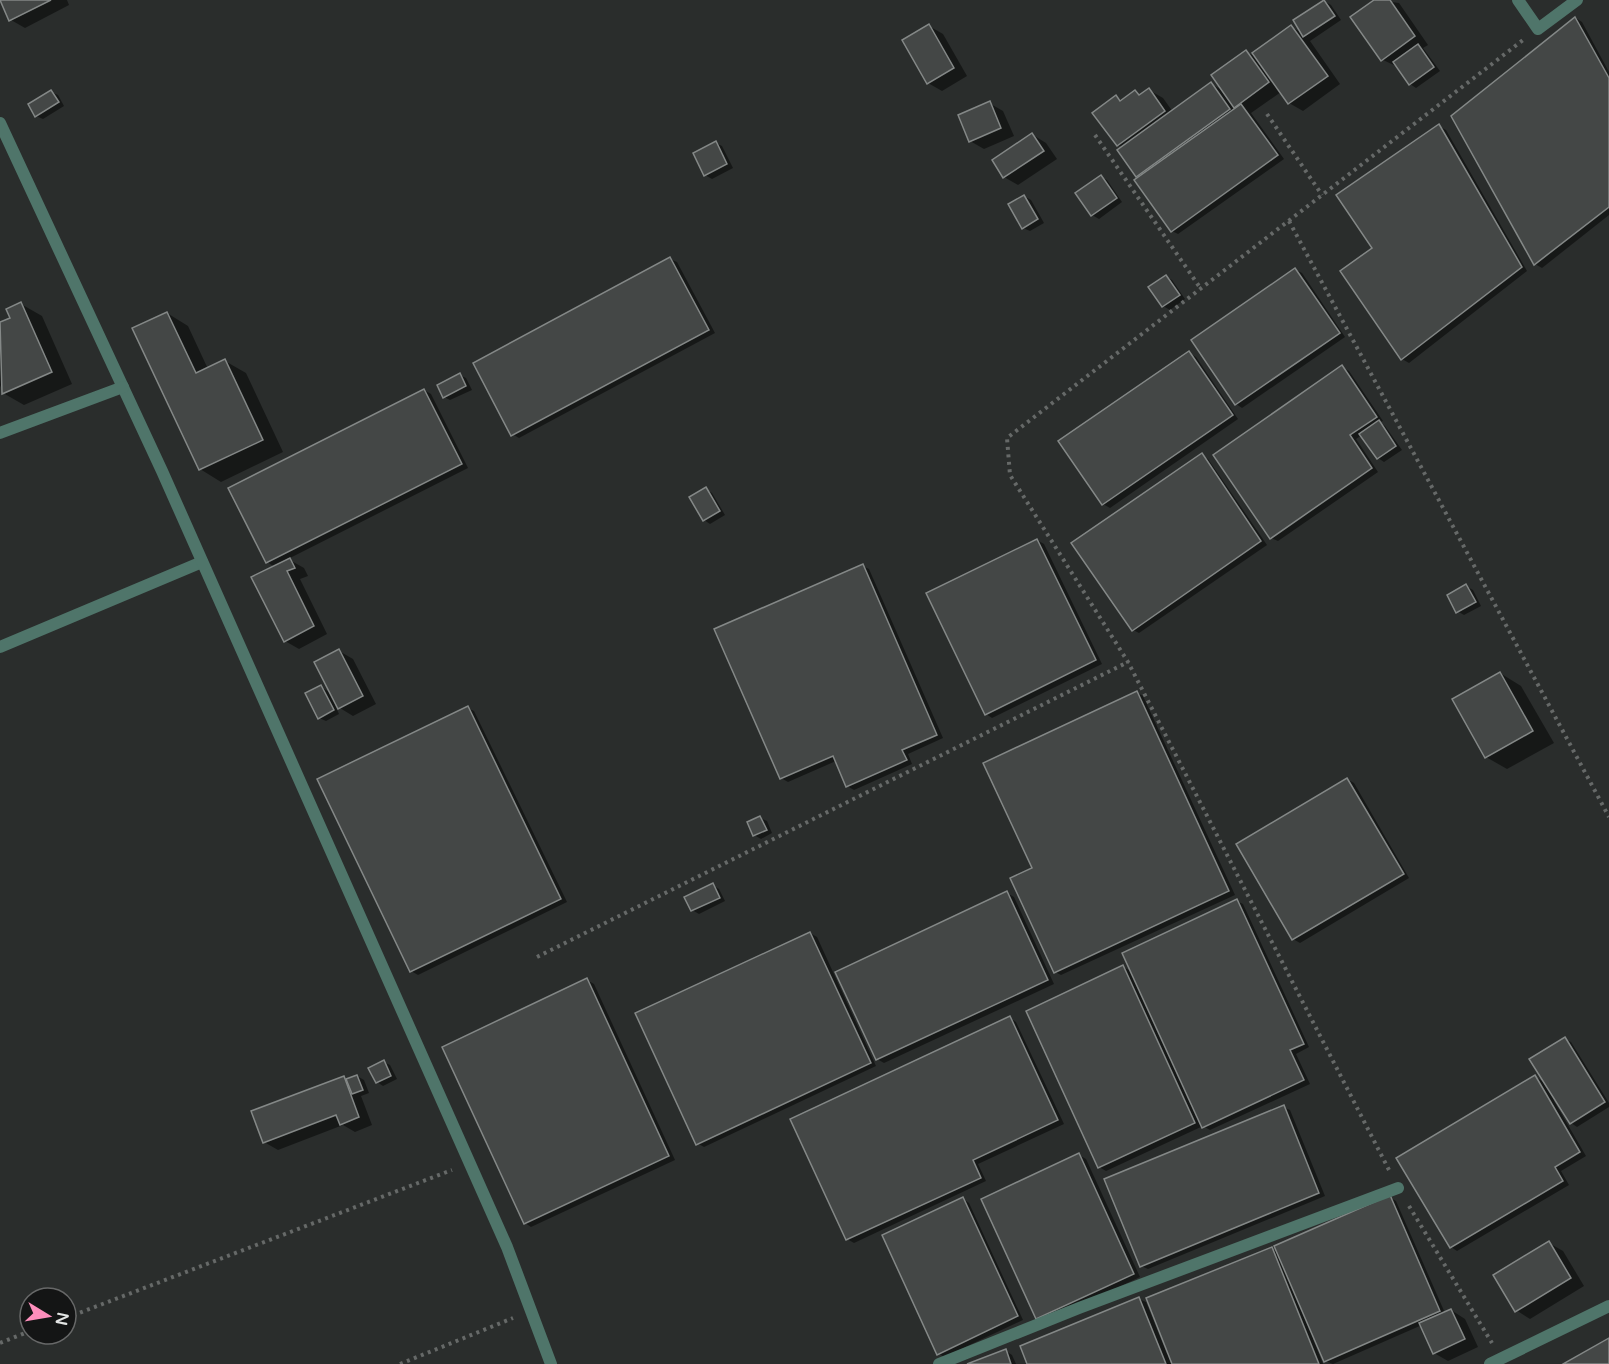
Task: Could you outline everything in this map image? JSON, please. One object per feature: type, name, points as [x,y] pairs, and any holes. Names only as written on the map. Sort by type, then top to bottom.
[{"type":"street","points":[[1518,0],[1538,29],[1577,0]]},
{"type":"street","points":[[0,123],[123,387],[470,1163],[507,1247],[551,1364]]},
{"type":"street","points":[[0,433],[123,387]]},
{"type":"street","points":[[0,647],[202,562]]},
{"type":"street","points":[[939,1364],[1079,1308],[1398,1188]]},
{"type":"street","points":[[1490,1364],[1609,1306]]},
{"type":"path","points":[[1502,1359],[1398,1188],[1128,662],[1010,475],[1007,438],[1538,29]]},
{"type":"path","points":[[1267,114],[1322,195]]},
{"type":"path","points":[[1095,135],[1201,289]]},
{"type":"path","points":[[1289,221],[1609,817]]},
{"type":"path","points":[[537,957],[1128,662]]},
{"type":"path","points":[[78,1313],[470,1163]]},
{"type":"path","points":[[400,1364],[531,1311]]},
{"type":"path","points":[[0,1343],[18,1336]]},
{"type":"building","points":[[0,0],[51,0],[9,21]]},
{"type":"building","points":[[1324,0],[1335,16],[1303,37],[1293,20]]},
{"type":"building","points":[[1374,0],[1390,0],[1415,36],[1381,61],[1350,17]]},
{"type":"building","points":[[1575,17],[1609,78],[1609,207],[1534,265],[1451,116]]},
{"type":"building","points":[[929,24],[954,68],[927,84],[902,40]]},
{"type":"building","points":[[1291,25],[1328,76],[1288,104],[1252,53]]},
{"type":"building","points":[[1418,44],[1434,67],[1409,85],[1393,62]]},
{"type":"building","points":[[1246,50],[1269,82],[1234,108],[1211,75]]},
{"type":"building","points":[[1211,82],[1230,109],[1136,177],[1117,150]]},
{"type":"building","points":[[1149,88],[1165,111],[1117,146],[1092,113],[1116,95],[1120,101],[1135,90],[1139,95]]},
{"type":"building","points":[[51,90],[59,102],[35,117],[28,104]]},
{"type":"building","points":[[990,101],[1001,128],[969,142],[958,115]]},
{"type":"building","points":[[1241,104],[1278,155],[1171,232],[1134,180]]},
{"type":"building","points":[[1439,124],[1522,267],[1401,360],[1340,271],[1372,248],[1336,195]]},
{"type":"building","points":[[1032,133],[1044,151],[1003,178],[992,160]]},
{"type":"building","points":[[716,141],[727,164],[704,176],[693,153]]},
{"type":"building","points":[[1101,175],[1117,198],[1091,216],[1075,193]]},
{"type":"building","points":[[1024,195],[1038,219],[1022,229],[1008,204]]},
{"type":"building","points":[[670,257],[709,330],[511,436],[473,363]]},
{"type":"building","points":[[1295,268],[1340,333],[1235,405],[1191,340]]},
{"type":"building","points":[[1166,275],[1180,295],[1162,307],[1148,287]]},
{"type":"building","points":[[21,302],[52,372],[2,394],[0,322],[10,318],[6,309]]},
{"type":"building","points":[[167,312],[196,373],[225,359],[263,440],[199,470],[132,328]]},
{"type":"building","points":[[1189,351],[1233,415],[1102,505],[1058,441]]},
{"type":"building","points":[[1342,365],[1377,417],[1350,435],[1372,468],[1270,539],[1213,455]]},
{"type":"building","points":[[460,373],[466,386],[443,398],[437,385]]},
{"type":"building","points":[[424,389],[462,464],[266,563],[228,488]]},
{"type":"building","points":[[1379,420],[1396,446],[1377,459],[1359,434]]},
{"type":"building","points":[[1202,453],[1261,541],[1132,631],[1071,543]]},
{"type":"building","points":[[706,487],[720,511],[703,521],[689,497]]},
{"type":"building","points":[[1037,539],[1096,660],[985,715],[926,593]]},
{"type":"building","points":[[290,558],[295,568],[287,571],[314,626],[284,642],[251,577]]},
{"type":"building","points":[[863,564],[937,735],[902,750],[907,760],[846,787],[833,756],[780,779],[714,629]]},
{"type":"building","points":[[1466,584],[1476,602],[1456,613],[1447,595]]},
{"type":"building","points":[[339,649],[363,696],[338,709],[314,662]]},
{"type":"building","points":[[1500,672],[1533,731],[1485,758],[1452,699]]},
{"type":"building","points":[[321,685],[334,710],[318,719],[305,693]]},
{"type":"building","points":[[1137,691],[1229,891],[1054,973],[1010,878],[1032,868],[983,763]]},
{"type":"building","points":[[468,706],[561,899],[410,972],[317,779]]},
{"type":"building","points":[[1347,778],[1404,874],[1292,940],[1236,844]]},
{"type":"building","points":[[760,816],[767,830],[753,836],[747,822]]},
{"type":"building","points":[[713,883],[720,898],[691,911],[684,897]]},
{"type":"building","points":[[1007,891],[1048,980],[876,1060],[835,972]]},
{"type":"building","points":[[1237,899],[1304,1044],[1290,1050],[1304,1080],[1202,1128],[1122,953]]},
{"type":"building","points":[[810,932],[871,1063],[696,1145],[635,1013]]},
{"type":"building","points":[[1123,965],[1195,1123],[1098,1168],[1026,1011]]},
{"type":"building","points":[[587,978],[669,1156],[524,1224],[442,1047]]},
{"type":"building","points":[[1010,1016],[1058,1120],[973,1160],[981,1178],[846,1240],[790,1119]]},
{"type":"building","points":[[1565,1037],[1605,1102],[1570,1124],[1529,1059]]},
{"type":"building","points":[[384,1060],[391,1076],[376,1083],[368,1068]]},
{"type":"building","points":[[357,1075],[363,1090],[352,1094],[346,1079]]},
{"type":"building","points":[[1535,1075],[1580,1152],[1555,1167],[1563,1181],[1450,1248],[1396,1158]]},
{"type":"building","points":[[344,1076],[359,1117],[340,1125],[336,1115],[263,1143],[251,1111]]},
{"type":"building","points":[[1284,1105],[1319,1193],[1140,1267],[1104,1179]]},
{"type":"building","points":[[1079,1153],[1134,1274],[1036,1319],[981,1199]]},
{"type":"building","points":[[1390,1195],[1440,1311],[1324,1362],[1274,1246]]},
{"type":"building","points":[[963,1197],[1018,1316],[937,1355],[882,1235]]},
{"type":"building","points":[[1549,1241],[1571,1278],[1515,1312],[1493,1275]]},
{"type":"building","points":[[1272,1247],[1319,1364],[1172,1364],[1146,1298]]},
{"type":"building","points":[[1139,1297],[1166,1364],[1027,1364],[1020,1346]]},
{"type":"building","points":[[1451,1309],[1465,1339],[1433,1354],[1419,1323]]},
{"type":"building","points":[[1609,1338],[1609,1364],[1563,1364]]},
{"type":"building","points":[[1006,1349],[1011,1364],[967,1364]]}]
